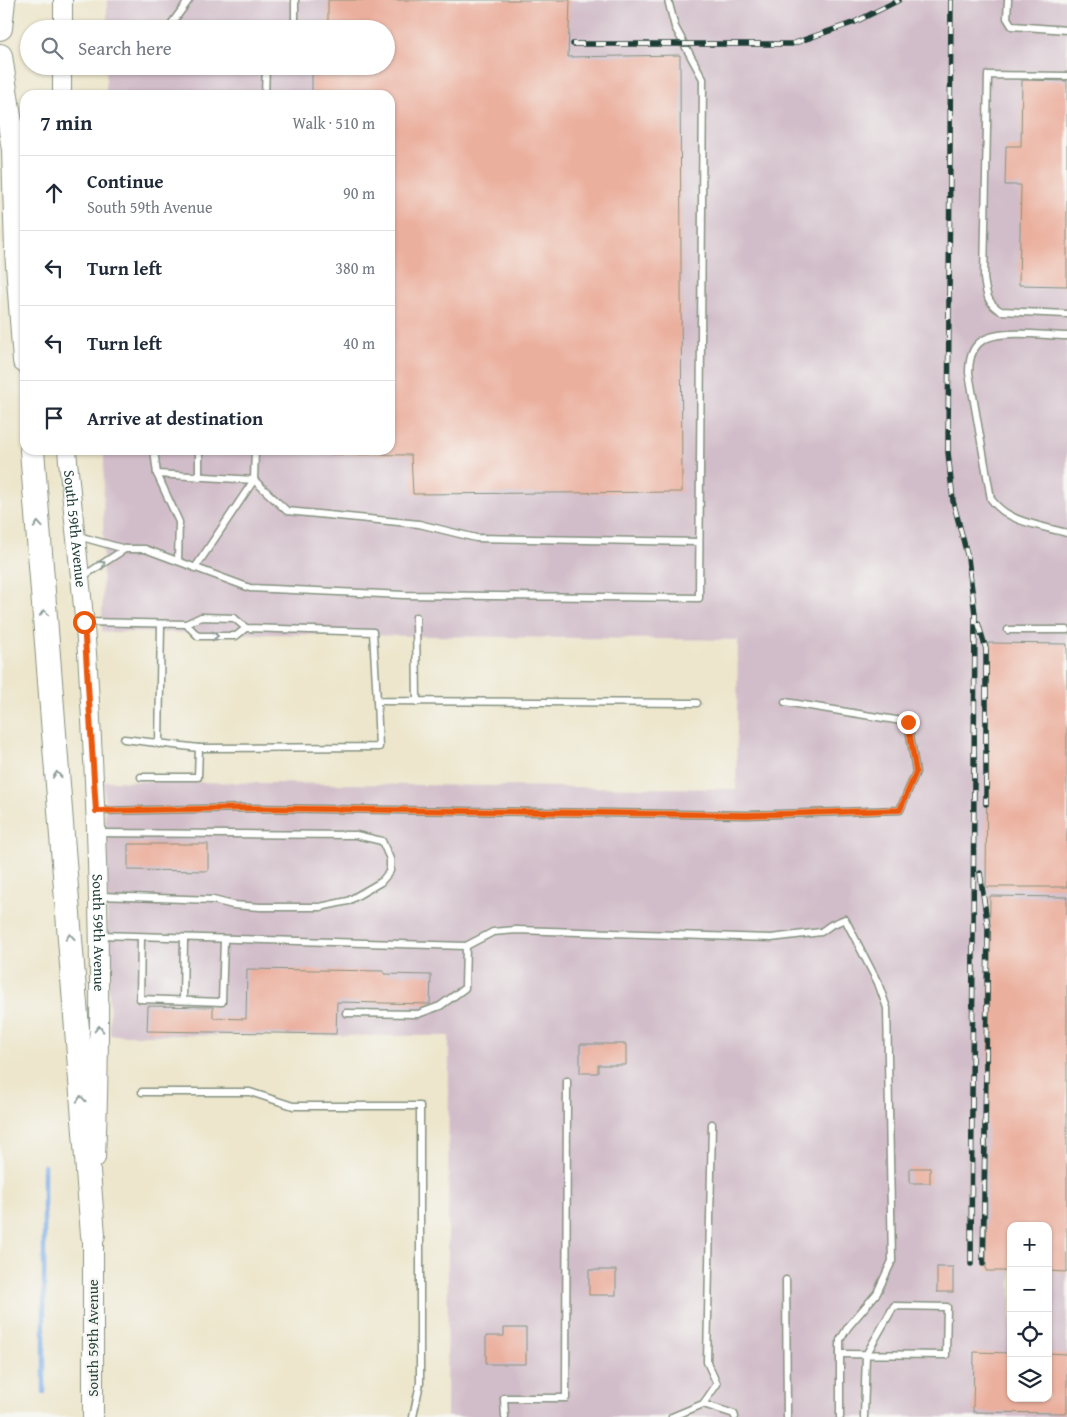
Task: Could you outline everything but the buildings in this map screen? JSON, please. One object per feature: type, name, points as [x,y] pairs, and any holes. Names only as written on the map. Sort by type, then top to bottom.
[{"type":"highway","points":[[0,28],[3,0]]},
{"type":"highway","points":[[0,56],[14,150],[20,292]]},
{"type":"highway","points":[[32,455],[93,1235]]},
{"type":"main road","points":[[62,20],[63,0]]},
{"type":"main road","points":[[62,75],[62,90]]},
{"type":"main road","name":"South 59th Avenue","points":[[67,455],[84,622],[98,833],[100,896],[98,1109],[93,1235],[93,1417]]},
{"type":"lane","points":[[174,20],[189,0]]},
{"type":"lane","points":[[295,0],[295,20]]},
{"type":"lane","points":[[75,535],[125,549],[145,549],[250,588],[404,595],[699,598],[703,79],[675,28],[668,0]]},
{"type":"lane","points":[[1008,0],[1007,18],[1012,26],[1067,30]]},
{"type":"lane","points":[[265,90],[266,75]]},
{"type":"lane","points":[[1067,76],[988,75],[984,278],[987,295],[993,307],[1001,311],[1067,314]]},
{"type":"lane","points":[[1067,336],[1017,334],[992,336],[978,344],[970,358],[968,373],[991,499],[999,510],[1019,520],[1067,533]]},
{"type":"lane","points":[[155,455],[157,474],[179,522],[178,561]]},
{"type":"lane","points":[[199,455],[199,477]]},
{"type":"lane","points":[[195,568],[254,480],[255,455]]},
{"type":"lane","points":[[157,474],[254,480],[287,511],[418,524],[476,538],[699,542]]},
{"type":"lane","points":[[79,578],[125,549]]},
{"type":"lane","points":[[84,622],[186,624],[201,617],[234,618],[246,628],[373,632],[379,747],[199,748],[124,739]]},
{"type":"lane","points":[[416,617],[417,702]]},
{"type":"lane","points":[[159,744],[161,624]]},
{"type":"lane","points":[[186,624],[198,636],[236,636],[246,628]]},
{"type":"lane","points":[[1008,630],[1067,630]]},
{"type":"lane","points":[[377,701],[697,703]]},
{"type":"lane","points":[[96,811],[248,808],[747,815],[900,810],[916,772],[908,722],[785,702]]},
{"type":"lane","points":[[141,777],[198,777],[199,748]]},
{"type":"lane","points":[[98,833],[356,835],[382,841],[390,859],[390,871],[381,882],[348,901],[320,907],[260,907],[233,905],[213,900],[100,896]]},
{"type":"lane","points":[[100,935],[466,946],[494,932],[516,930],[771,938],[821,932],[845,919],[878,983],[887,1008],[892,1261],[877,1293],[848,1327],[840,1340],[840,1417]]},
{"type":"lane","points":[[141,937],[140,999],[222,1002],[224,940]]},
{"type":"lane","points":[[183,1000],[184,938]]},
{"type":"lane","points":[[346,1013],[418,1014],[440,1006],[464,988],[466,946]]},
{"type":"lane","points":[[505,1417],[504,1398],[566,1398],[568,1081]]},
{"type":"lane","points":[[142,1092],[250,1092],[293,1106],[420,1106],[420,1383],[413,1417]]},
{"type":"lane","points":[[672,1417],[703,1404],[717,1384],[708,1362],[712,1124]]},
{"type":"lane","points":[[786,1280],[787,1417]]},
{"type":"lane","points":[[840,1354],[866,1356],[946,1355],[948,1307],[894,1306],[866,1356],[864,1417]]},
{"type":"lane","points":[[703,1404],[734,1414],[734,1417]]},
{"type":"shaded area","points":[[107,0],[1067,0],[1067,1417],[447,1417],[449,1036],[110,1035],[104,781],[736,789],[738,640],[102,632],[104,455],[395,455],[395,90],[106,90],[106,75],[395,75],[395,20],[107,20]]},
{"type":"waterway","points":[[44,1166],[44,1392]]},
{"type":"railway","points":[[573,44],[792,44],[855,22],[899,0]]},
{"type":"railway","points":[[951,0],[948,452],[953,501],[968,558],[975,614],[971,1264]]},
{"type":"railway","points":[[978,623],[986,649],[986,804]]},
{"type":"railway","points":[[980,873],[988,928],[983,1264]]},
{"type":"route","points":[[84,622],[96,811],[248,808],[747,815],[900,810],[916,772],[908,722]]}]
